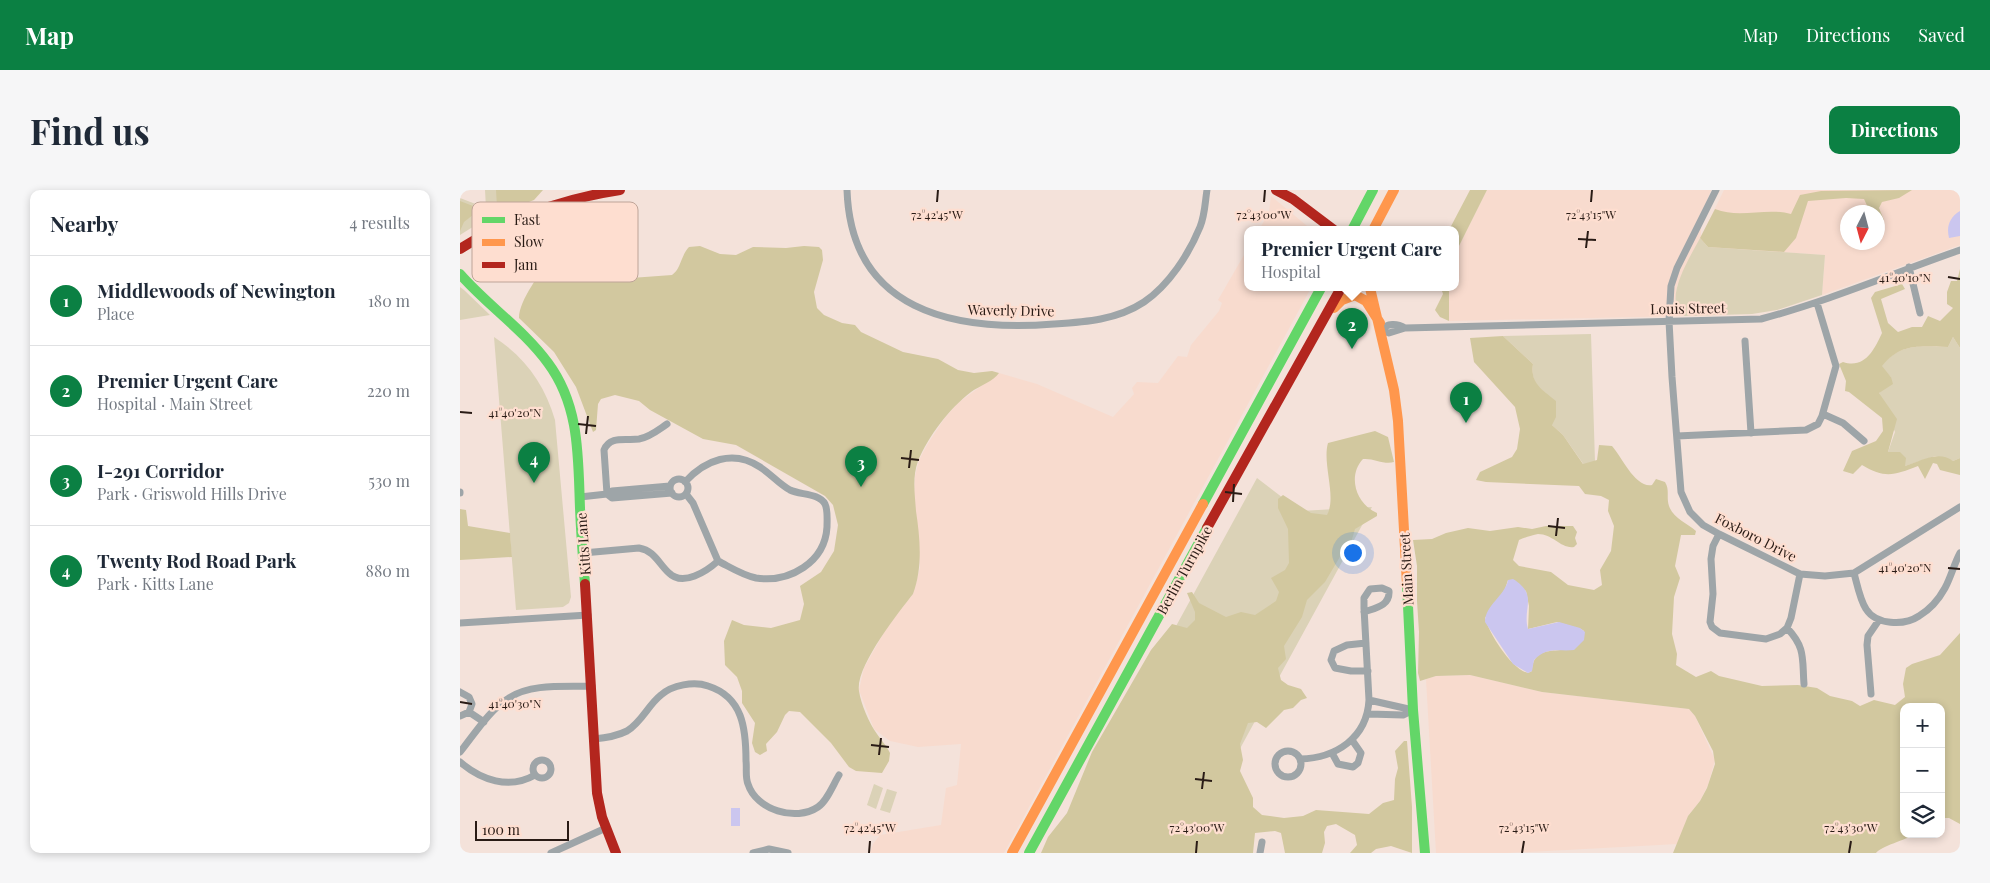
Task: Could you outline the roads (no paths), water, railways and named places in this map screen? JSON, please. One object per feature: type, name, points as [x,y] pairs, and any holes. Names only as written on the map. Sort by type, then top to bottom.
[{"type":"main road","points":[[560,202],[620,190]]},
{"type":"main road","points":[[1276,190],[1328,226]]},
{"type":"main road","points":[[1354,226],[1373,190]]},
{"type":"main road","points":[[1375,226],[1394,190]]},
{"type":"main road","points":[[460,249],[472,242]]},
{"type":"main road","name":"Kitts Lane","points":[[460,274],[536,347],[559,379],[569,402],[576,426],[599,805],[616,853]]},
{"type":"main road","name":"Berlin Turnpike","points":[[1012,853],[1319,291]]},
{"type":"main road","name":"Berlin Turnpike","points":[[1029,853],[1233,480],[1339,291]]},
{"type":"main road","name":"Main Street","points":[[1371,291],[1380,326],[1398,421],[1413,710],[1425,853]]},
{"type":"main road","points":[[1324,319],[1340,300],[1356,295],[1366,299],[1380,326]]},
{"type":"main road","points":[[1211,487],[1233,480]]},
{"type":"main road","points":[[1064,758],[1076,765]]},
{"type":"street","name":"Waverly Drive","points":[[847,190],[852,226],[858,245],[872,268],[888,288],[927,313],[947,319],[1036,326],[1109,318],[1127,312],[1151,297],[1167,281],[1196,236],[1203,217],[1207,190]]},
{"type":"street","name":"Foxboro Drive","points":[[1716,190],[1677,268],[1671,286],[1669,321],[1681,492],[1690,512],[1703,525],[1800,574],[1825,576],[1854,573],[1960,507]]},
{"type":"street","name":"Louis Street","points":[[1380,326],[1400,325],[1405,328],[1761,319],[1817,303],[1909,267],[1960,250]]},
{"type":"street","points":[[1909,267],[1920,313]]},
{"type":"street","points":[[1677,436],[1806,430],[1818,424],[1823,414],[1836,366],[1817,303]]},
{"type":"street","points":[[1745,341],[1751,433]]},
{"type":"street","points":[[1823,414],[1843,423],[1864,441]]},
{"type":"street","points":[[607,494],[604,450],[606,444],[612,440],[646,437],[667,424]]},
{"type":"street","points":[[685,482],[698,468],[724,458],[737,459],[760,467],[783,486],[821,500],[825,504],[827,511],[826,538],[821,551],[801,569],[788,575],[758,578],[743,574],[718,560],[693,503],[686,494]]},
{"type":"street","points":[[580,497],[607,494],[612,491],[671,489],[680,497],[686,494],[688,487],[685,482],[677,479],[671,489]]},
{"type":"street","points":[[1719,534],[1713,546],[1711,559],[1713,594],[1710,622],[1712,627],[1720,633],[1766,639],[1780,634],[1787,628],[1792,618],[1800,574]]},
{"type":"street","points":[[583,553],[639,548],[648,550],[656,556],[667,572],[681,578],[704,573],[718,560]]},
{"type":"street","points":[[1854,573],[1865,609],[1879,620],[1896,622],[1917,618],[1930,607],[1944,588],[1960,553]]},
{"type":"street","points":[[1300,759],[1332,753],[1352,740],[1368,714],[1368,671],[1364,612]]},
{"type":"street","points":[[460,623],[588,615]]},
{"type":"street","points":[[1871,694],[1867,645],[1868,636],[1879,620]]},
{"type":"street","points":[[1787,628],[1799,641],[1802,649],[1804,684]]},
{"type":"street","points":[[1366,643],[1347,645],[1334,651],[1331,660],[1336,668],[1351,671],[1368,671]]},
{"type":"street","points":[[594,739],[613,736],[627,731],[648,712],[660,695],[674,688],[689,684],[707,685],[724,694],[736,706],[742,717],[746,735],[747,782],[753,795],[764,804],[776,810],[792,814],[810,812],[820,806],[839,776]]},
{"type":"street","points":[[460,752],[484,722],[507,698],[524,691],[592,686]]},
{"type":"street","points":[[460,692],[466,694],[472,700],[469,712]]},
{"type":"street","points":[[1369,700],[1413,710]]},
{"type":"street","points":[[1368,714],[1402,715],[1413,710]]},
{"type":"street","points":[[469,712],[484,722]]},
{"type":"street","points":[[460,716],[469,712]]},
{"type":"street","points":[[1332,753],[1338,764],[1344,767],[1353,767],[1358,763],[1361,754],[1352,740]]},
{"type":"street","points":[[460,762],[476,775],[493,782],[520,780],[535,774]]},
{"type":"street","points":[[551,853],[606,828]]},
{"type":"street","points":[[1260,853],[1262,842]]},
{"type":"street","points":[[753,853],[769,849],[788,853]]},
{"type":"place","name":"Premier Urgent Care","points":[[1352,349]]},
{"type":"place","name":"Middlewoods of Newington","points":[[1466,423]]},
{"type":"place","name":"Twenty Rod Road Park","points":[[534,483]]},
{"type":"place","name":"I-291 Corridor","points":[[861,487]]}]
